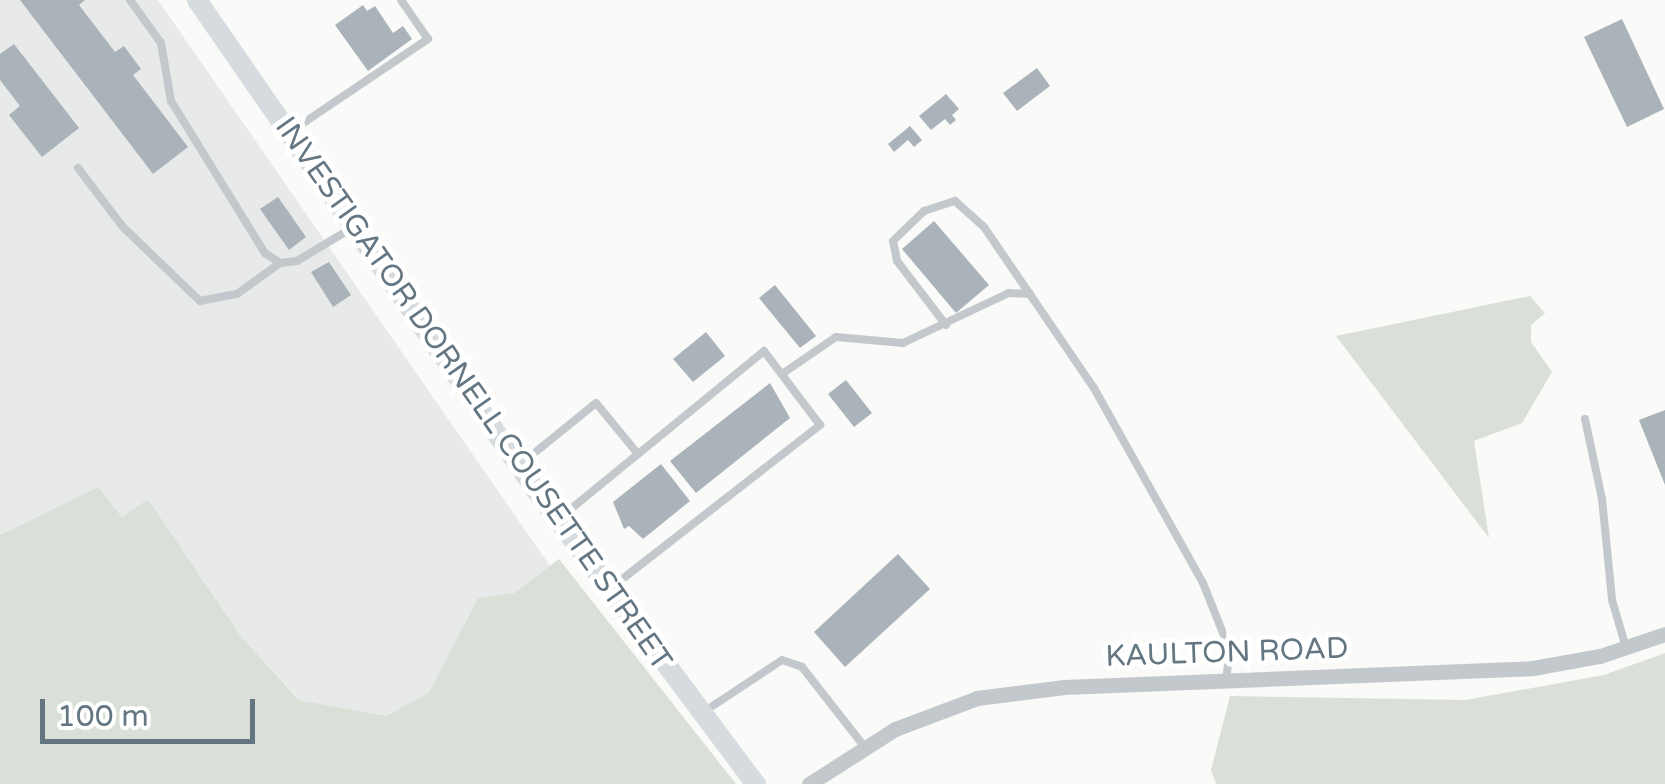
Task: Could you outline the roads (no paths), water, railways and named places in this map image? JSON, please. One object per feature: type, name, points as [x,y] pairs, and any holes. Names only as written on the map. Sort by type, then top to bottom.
[{"type":"main road","name":"INVESTIGATOR DORNELL COUSETTE STREET","points":[[206,3],[289,133],[519,466],[756,784]]},
{"type":"street","name":"KAULTON ROAD","points":[[809,784],[864,746],[926,714],[977,698],[1226,680],[1533,668],[1626,648],[1665,634]]},
{"type":"lane","points":[[130,0],[161,42],[172,101],[242,222],[280,263]]},
{"type":"lane","points":[[289,133],[428,38],[400,0]]},
{"type":"lane","points":[[78,168],[123,227],[200,301],[237,294],[280,263],[298,261],[353,227]]},
{"type":"lane","points":[[946,325],[897,261],[893,241],[924,211],[955,202],[984,227],[1086,374],[1203,582],[1230,651],[1226,680]]},
{"type":"lane","points":[[782,374],[836,337],[904,343],[1009,293],[1030,294]]},
{"type":"lane","points":[[558,520],[764,351],[820,425],[608,590]]},
{"type":"lane","points":[[519,466],[596,402],[638,454]]},
{"type":"lane","points":[[1585,419],[1602,499],[1612,600],[1626,648]]},
{"type":"lane","points":[[702,714],[782,660],[802,666],[864,746]]}]
